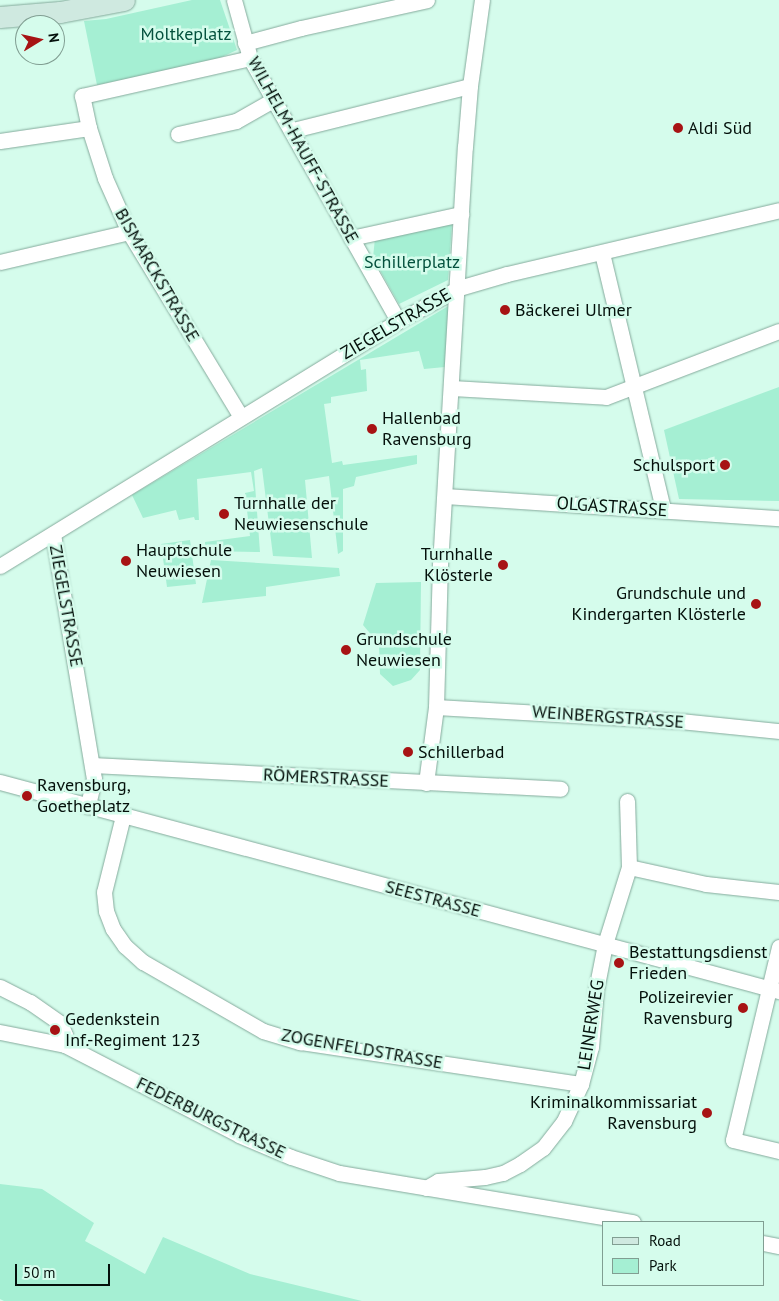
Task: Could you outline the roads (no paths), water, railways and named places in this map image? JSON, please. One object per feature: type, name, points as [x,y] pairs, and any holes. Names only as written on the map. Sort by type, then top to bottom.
[{"type":"main road","points":[[0,17],[60,12],[124,0]]},
{"type":"street","name":"WILHELM-HAUFF-STRASSE","points":[[234,0],[250,58],[293,130],[398,321]]},
{"type":"street","points":[[245,43],[301,28],[427,0]]},
{"type":"street","points":[[426,783],[436,707],[445,496],[470,86],[482,0]]},
{"type":"street","name":"BISMARCKSTRASSE","points":[[241,417],[129,232],[105,178],[89,128],[82,96],[250,58]]},
{"type":"street","points":[[293,130],[470,86]]},
{"type":"street","points":[[178,134],[236,122],[274,100]]},
{"type":"street","points":[[0,141],[89,128]]},
{"type":"street","name":"ZIEGELSTRASSE","points":[[0,566],[398,321],[459,288],[507,274],[779,210]]},
{"type":"street","points":[[352,238],[461,214]]},
{"type":"street","points":[[0,262],[129,232]]},
{"type":"street","points":[[602,253],[663,510]]},
{"type":"street","points":[[452,388],[606,397],[779,331]]},
{"type":"street","name":"OLGASTRASSE","points":[[445,496],[779,518]]},
{"type":"street","name":"ZIEGELSTRASSE","points":[[54,534],[92,765]]},
{"type":"street","name":"WEINBERGSTRASSE","points":[[436,707],[680,721],[779,731]]},
{"type":"street","points":[[88,806],[94,779],[92,765]]},
{"type":"street","name":"RÖMERSTRASSE","points":[[92,765],[560,789]]},
{"type":"street","name":"SEESTRASSE","points":[[0,782],[774,990]]},
{"type":"street","points":[[605,944],[629,867],[626,801]]},
{"type":"street","name":"ZOGENFELDSTRASSE","points":[[123,816],[104,892],[106,910],[113,929],[125,946],[152,967],[262,1031],[300,1042],[582,1084]]},
{"type":"street","points":[[629,867],[706,884],[779,892]]},
{"type":"street","name":"LEINERWEG","points":[[425,1189],[438,1181],[485,1177],[503,1173],[530,1158],[554,1135],[564,1121],[582,1084],[591,1047],[596,990],[605,944]]},
{"type":"street","points":[[779,947],[774,990],[733,1140],[779,1151]]},
{"type":"street","points":[[0,987],[30,1002],[60,1023],[65,1035],[65,1045]]},
{"type":"street","name":"FEDERBURGSTRASSE","points":[[0,1032],[65,1045],[238,1135],[291,1157],[340,1174],[626,1221]]},
{"type":"street","points":[[764,1243],[779,1246]]},
{"type":"place","name":"Aldi Süd","points":[[678,128]]},
{"type":"place","name":"Bäckerei Ulmer","points":[[505,310]]},
{"type":"place","name":"Hallenbad Ravensburg","points":[[372,429]]},
{"type":"place","name":"Schulsport","points":[[725,465]]},
{"type":"place","name":"Turnhalle der Neuwiesenschule","points":[[224,514]]},
{"type":"place","name":"Hauptschule Neuwiesen","points":[[126,561]]},
{"type":"place","name":"Turnhalle Klösterle","points":[[503,565]]},
{"type":"place","name":"Grundschule und Kindergarten Klösterle","points":[[756,604]]},
{"type":"place","name":"Grundschule Neuwiesen","points":[[346,650]]},
{"type":"place","name":"Schillerbad","points":[[408,752]]},
{"type":"place","name":"Ravensburg, Goetheplatz","points":[[27,796]]},
{"type":"place","name":"Bestattungsdienst Frieden","points":[[619,963]]},
{"type":"place","name":"Polizeirevier Ravensburg","points":[[743,1008]]},
{"type":"place","name":"Gedenkstein Inf.-Regiment 123","points":[[55,1030]]},
{"type":"place","name":"Kriminalkommissariat Ravensburg","points":[[707,1113]]},
{"type":"park label","name":"Moltkeplatz","points":[[186,34]]},
{"type":"park label","name":"Schillerplatz","points":[[412,262]]}]
